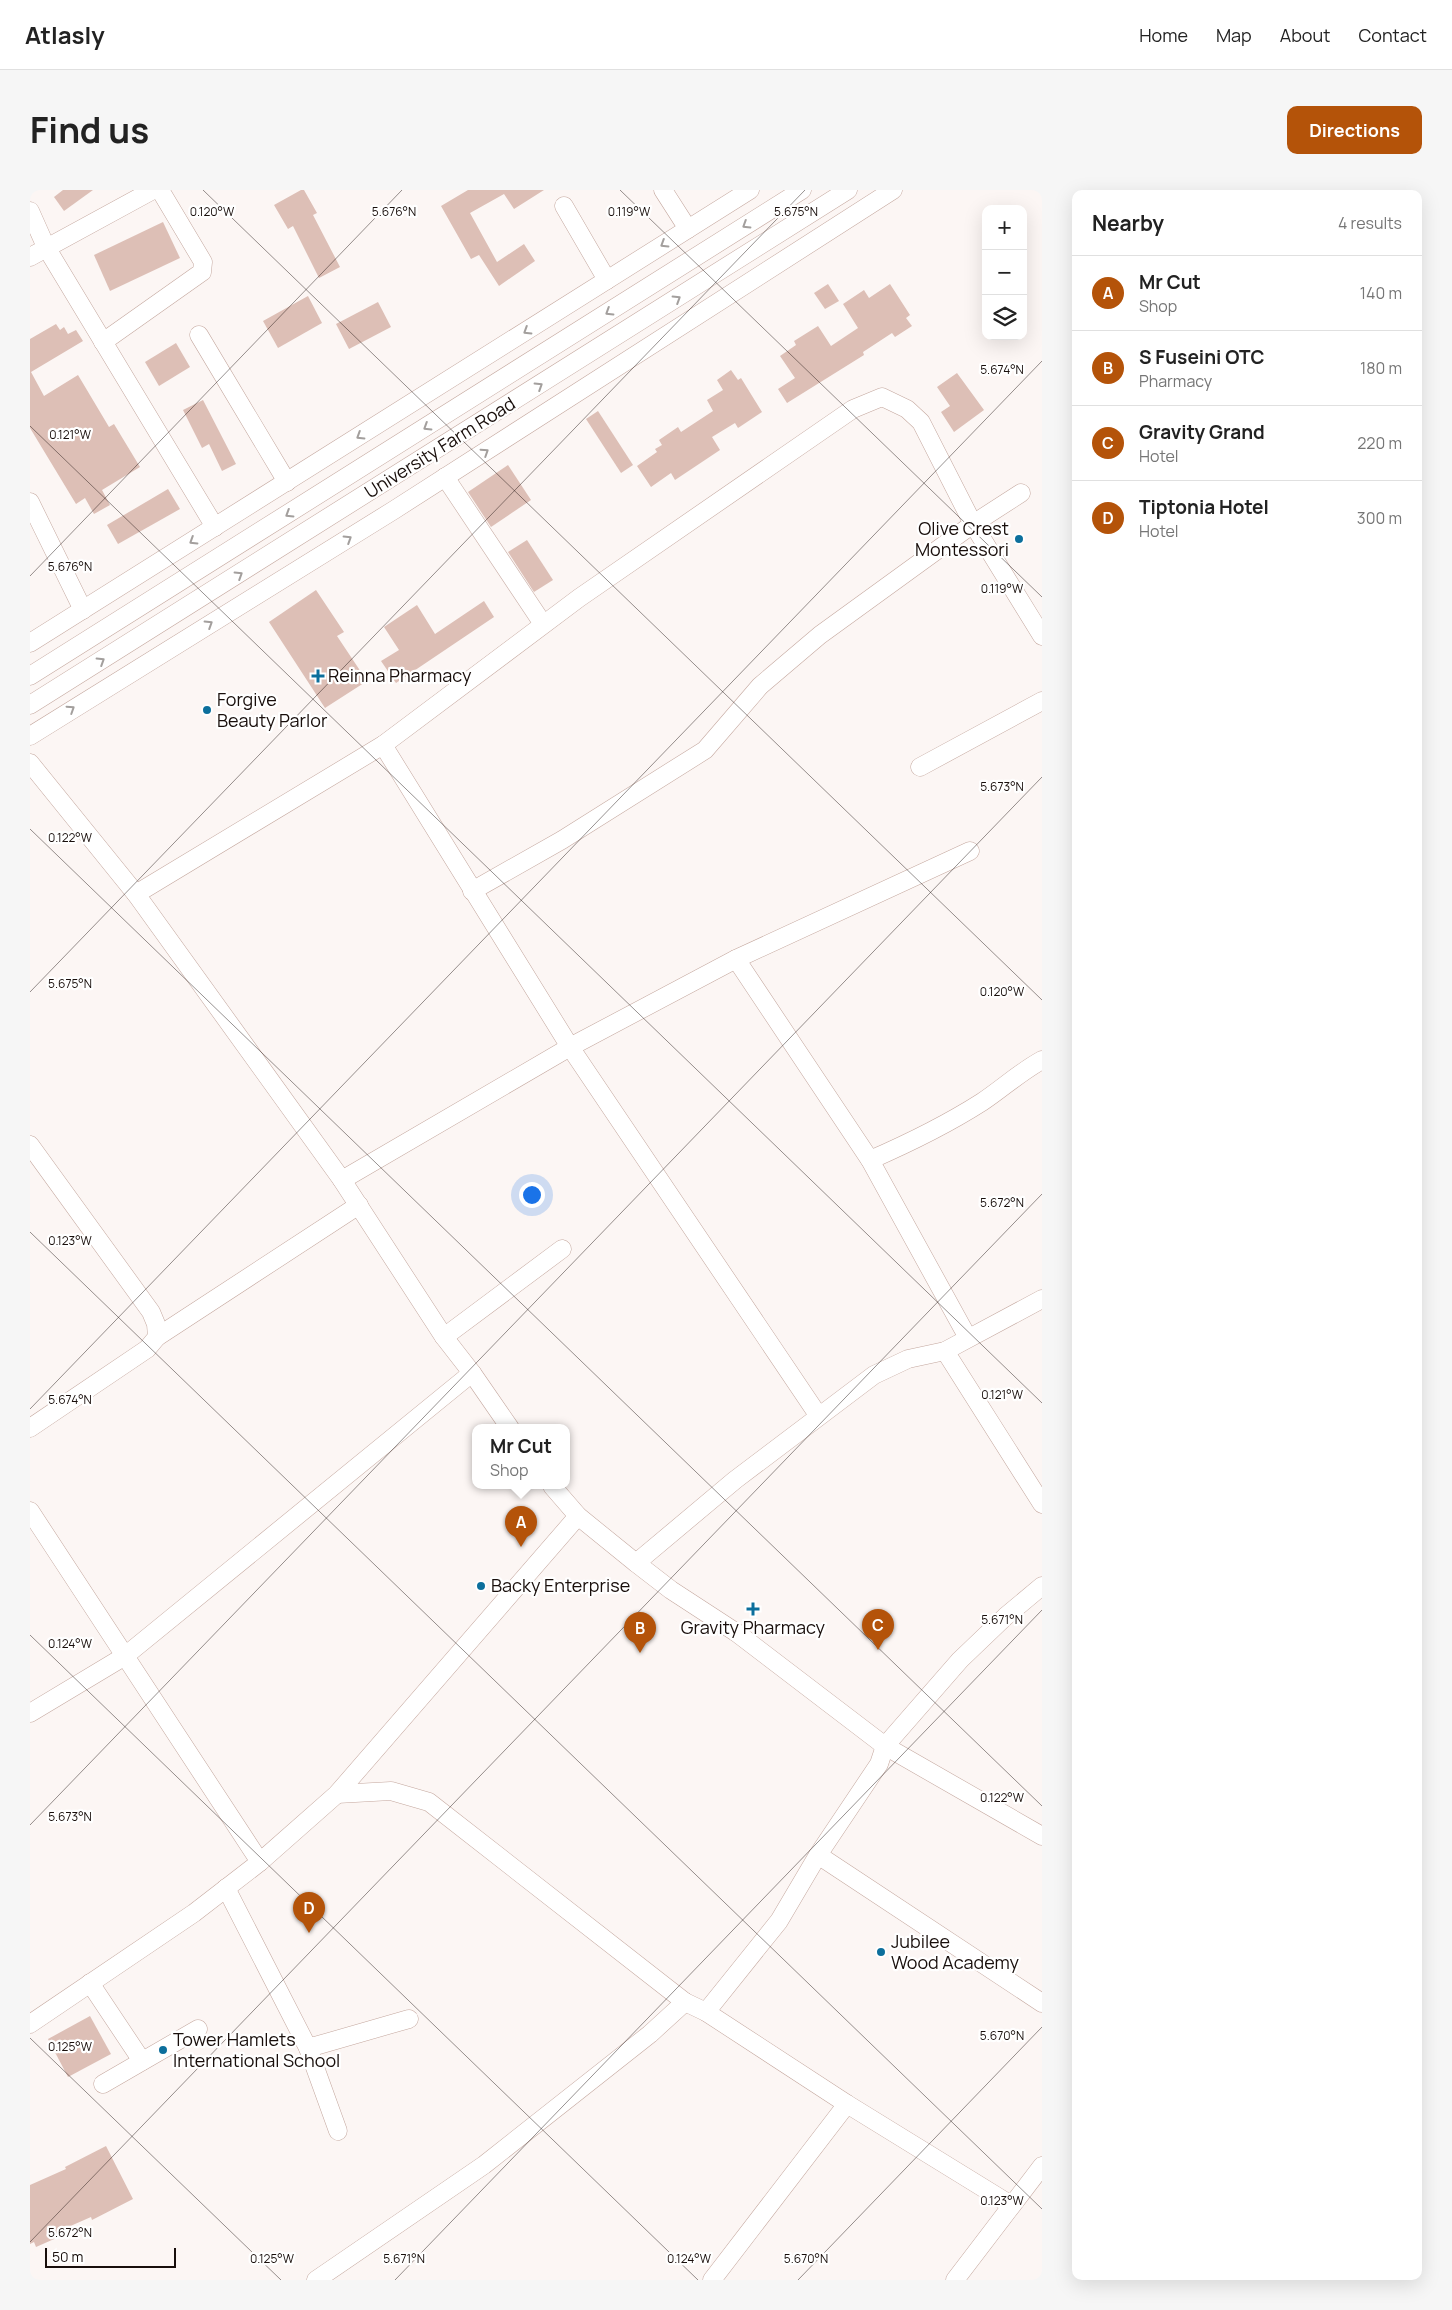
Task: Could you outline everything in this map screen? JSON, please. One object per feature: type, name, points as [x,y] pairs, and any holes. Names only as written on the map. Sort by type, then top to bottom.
[{"type":"street","points":[[30,257],[153,190]]},
{"type":"street","points":[[103,342],[202,272],[203,262],[160,190]]},
{"type":"street","points":[[663,190],[688,229]]},
{"type":"street","points":[[30,643],[750,190]]},
{"type":"street","name":"University Farm Road","points":[[30,676],[802,190]]},
{"type":"street","name":"University Farm Road","points":[[30,705],[848,190]]},
{"type":"street","points":[[30,736],[445,477],[893,190]]},
{"type":"street","points":[[564,206],[607,280]]},
{"type":"street","points":[[30,211],[46,247],[215,527]]},
{"type":"street","points":[[199,335],[287,482]]},
{"type":"street","points":[[136,894],[383,745],[543,624],[853,409],[882,397],[907,409],[920,422],[973,524],[1042,636]]},
{"type":"street","points":[[445,477],[543,624]]},
{"type":"street","points":[[472,891],[562,840],[705,750],[760,686],[820,635],[973,524],[1021,493]]},
{"type":"street","points":[[30,502],[84,610]]},
{"type":"street","points":[[920,767],[1042,701]]},
{"type":"street","points":[[383,745],[570,1047],[818,1415]]},
{"type":"street","points":[[30,763],[136,894],[342,1180],[444,1337],[507,1424]]},
{"type":"street","points":[[342,1180],[570,1047],[736,959],[970,851]]},
{"type":"street","points":[[736,959],[870,1160],[968,1338]]},
{"type":"street","points":[[870,1160],[928,1134],[983,1101],[1024,1070],[1042,1060]]},
{"type":"street","points":[[30,1145],[151,1312],[156,1324],[157,1337]]},
{"type":"street","points":[[30,1428],[147,1349],[157,1337],[359,1206]]},
{"type":"street","points":[[444,1337],[562,1249]]},
{"type":"street","points":[[636,1563],[735,1480],[818,1415],[874,1375],[908,1359],[944,1351],[1042,1299]]},
{"type":"street","points":[[944,1351],[1042,1504]]},
{"type":"street","points":[[30,1714],[125,1656],[472,1373]]},
{"type":"street","points":[[555,1489],[578,1516],[670,1590],[737,1632],[885,1746],[1042,1836]]},
{"type":"street","points":[[30,1511],[260,1862]]},
{"type":"street","points":[[30,2024],[194,1913],[260,1862],[337,1794],[578,1516]]},
{"type":"street","points":[[706,2012],[779,1921],[818,1855],[879,1764],[885,1746],[960,1660],[1006,1616],[1042,1586]]},
{"type":"street","points":[[337,1794],[391,1791],[429,1802],[685,2002],[706,2012],[847,2104],[1011,2205]]},
{"type":"street","points":[[818,1855],[1042,2003]]},
{"type":"street","points":[[226,1888],[308,2048],[338,2131]]},
{"type":"street","points":[[90,1983],[142,2062]]},
{"type":"street","points":[[316,2280],[484,2165],[650,2034],[685,2002]]},
{"type":"street","points":[[308,2048],[409,2019]]},
{"type":"street","points":[[103,2084],[198,2029]]},
{"type":"street","points":[[712,2280],[847,2104]]},
{"type":"street","points":[[957,2279],[1042,2166]]},
{"type":"building","points":[[63,190],[93,190],[64,211],[54,197]]},
{"type":"building","points":[[304,190],[317,213],[313,215],[340,267],[319,278],[293,226],[288,229],[274,205]]},
{"type":"building","points":[[468,190],[544,190],[514,209],[504,194],[470,213],[497,262],[524,244],[535,261],[499,286],[479,255],[471,259],[441,206]]},
{"type":"building","points":[[163,222],[180,258],[110,291],[94,255]]},
{"type":"building","points":[[828,284],[839,301],[825,309],[814,293]]},
{"type":"building","points":[[890,284],[910,315],[906,318],[912,326],[895,337],[892,333],[863,352],[864,355],[787,403],[778,389],[795,378],[780,356],[796,345],[794,341],[818,326],[831,346],[858,328],[843,304],[864,290],[869,298]]},
{"type":"building","points":[[308,296],[322,323],[278,348],[263,321]]},
{"type":"building","points":[[378,302],[391,327],[349,349],[336,324]]},
{"type":"building","points":[[56,324],[60,330],[64,327],[68,334],[76,330],[83,341],[31,372],[44,396],[78,375],[109,427],[114,424],[140,467],[102,490],[110,505],[94,514],[85,498],[76,504],[30,428],[30,339]]},
{"type":"building","points":[[176,343],[190,367],[159,386],[145,362]]},
{"type":"building","points":[[731,370],[738,380],[741,378],[762,412],[738,428],[735,423],[712,437],[720,450],[675,480],[671,473],[651,487],[637,466],[657,452],[655,449],[662,445],[659,440],[678,427],[681,432],[713,411],[707,400],[723,390],[717,380]]},
{"type":"building","points":[[957,373],[984,410],[954,432],[941,412],[950,406],[937,387]]},
{"type":"building","points":[[203,400],[236,464],[222,471],[209,444],[202,448],[183,410]]},
{"type":"building","points":[[598,411],[633,465],[621,473],[586,419]]},
{"type":"building","points":[[508,465],[531,500],[491,527],[468,492]]},
{"type":"building","points":[[168,489],[180,509],[118,544],[107,525]]},
{"type":"building","points":[[527,540],[553,580],[534,592],[508,552]]},
{"type":"building","points":[[316,590],[344,632],[337,636],[367,681],[325,708],[269,622]]},
{"type":"building","points":[[484,601],[494,617],[396,683],[381,661],[399,650],[384,627],[417,605],[435,634]]},
{"type":"building","points":[[90,2016],[111,2054],[68,2077],[48,2039]]},
{"type":"building","points":[[106,2146],[133,2199],[92,2220],[91,2217],[59,2231],[61,2236],[36,2247],[34,2242],[30,2244],[30,2185],[66,2169],[65,2167]]},
{"type":"place","name":"Olive Crest Montessori","points":[[1019,539]]},
{"type":"place","name":"Reinna Pharmacy","points":[[318,676]]},
{"type":"place","name":"Forgive Beauty Parlor","points":[[207,710]]},
{"type":"place","name":"Mr Cut","points":[[521,1547]]},
{"type":"place","name":"Backy Enterprise","points":[[481,1586]]},
{"type":"place","name":"Gravity Pharmacy","points":[[753,1609]]},
{"type":"place","name":"Gravity Grand","points":[[878,1650]]},
{"type":"place","name":"S Fuseini OTC","points":[[640,1653]]},
{"type":"place","name":"Tiptonia Hotel","points":[[309,1933]]},
{"type":"place","name":"Jubilee Wood Academy","points":[[881,1952]]},
{"type":"place","name":"Tower Hamlets International School","points":[[163,2050]]}]
